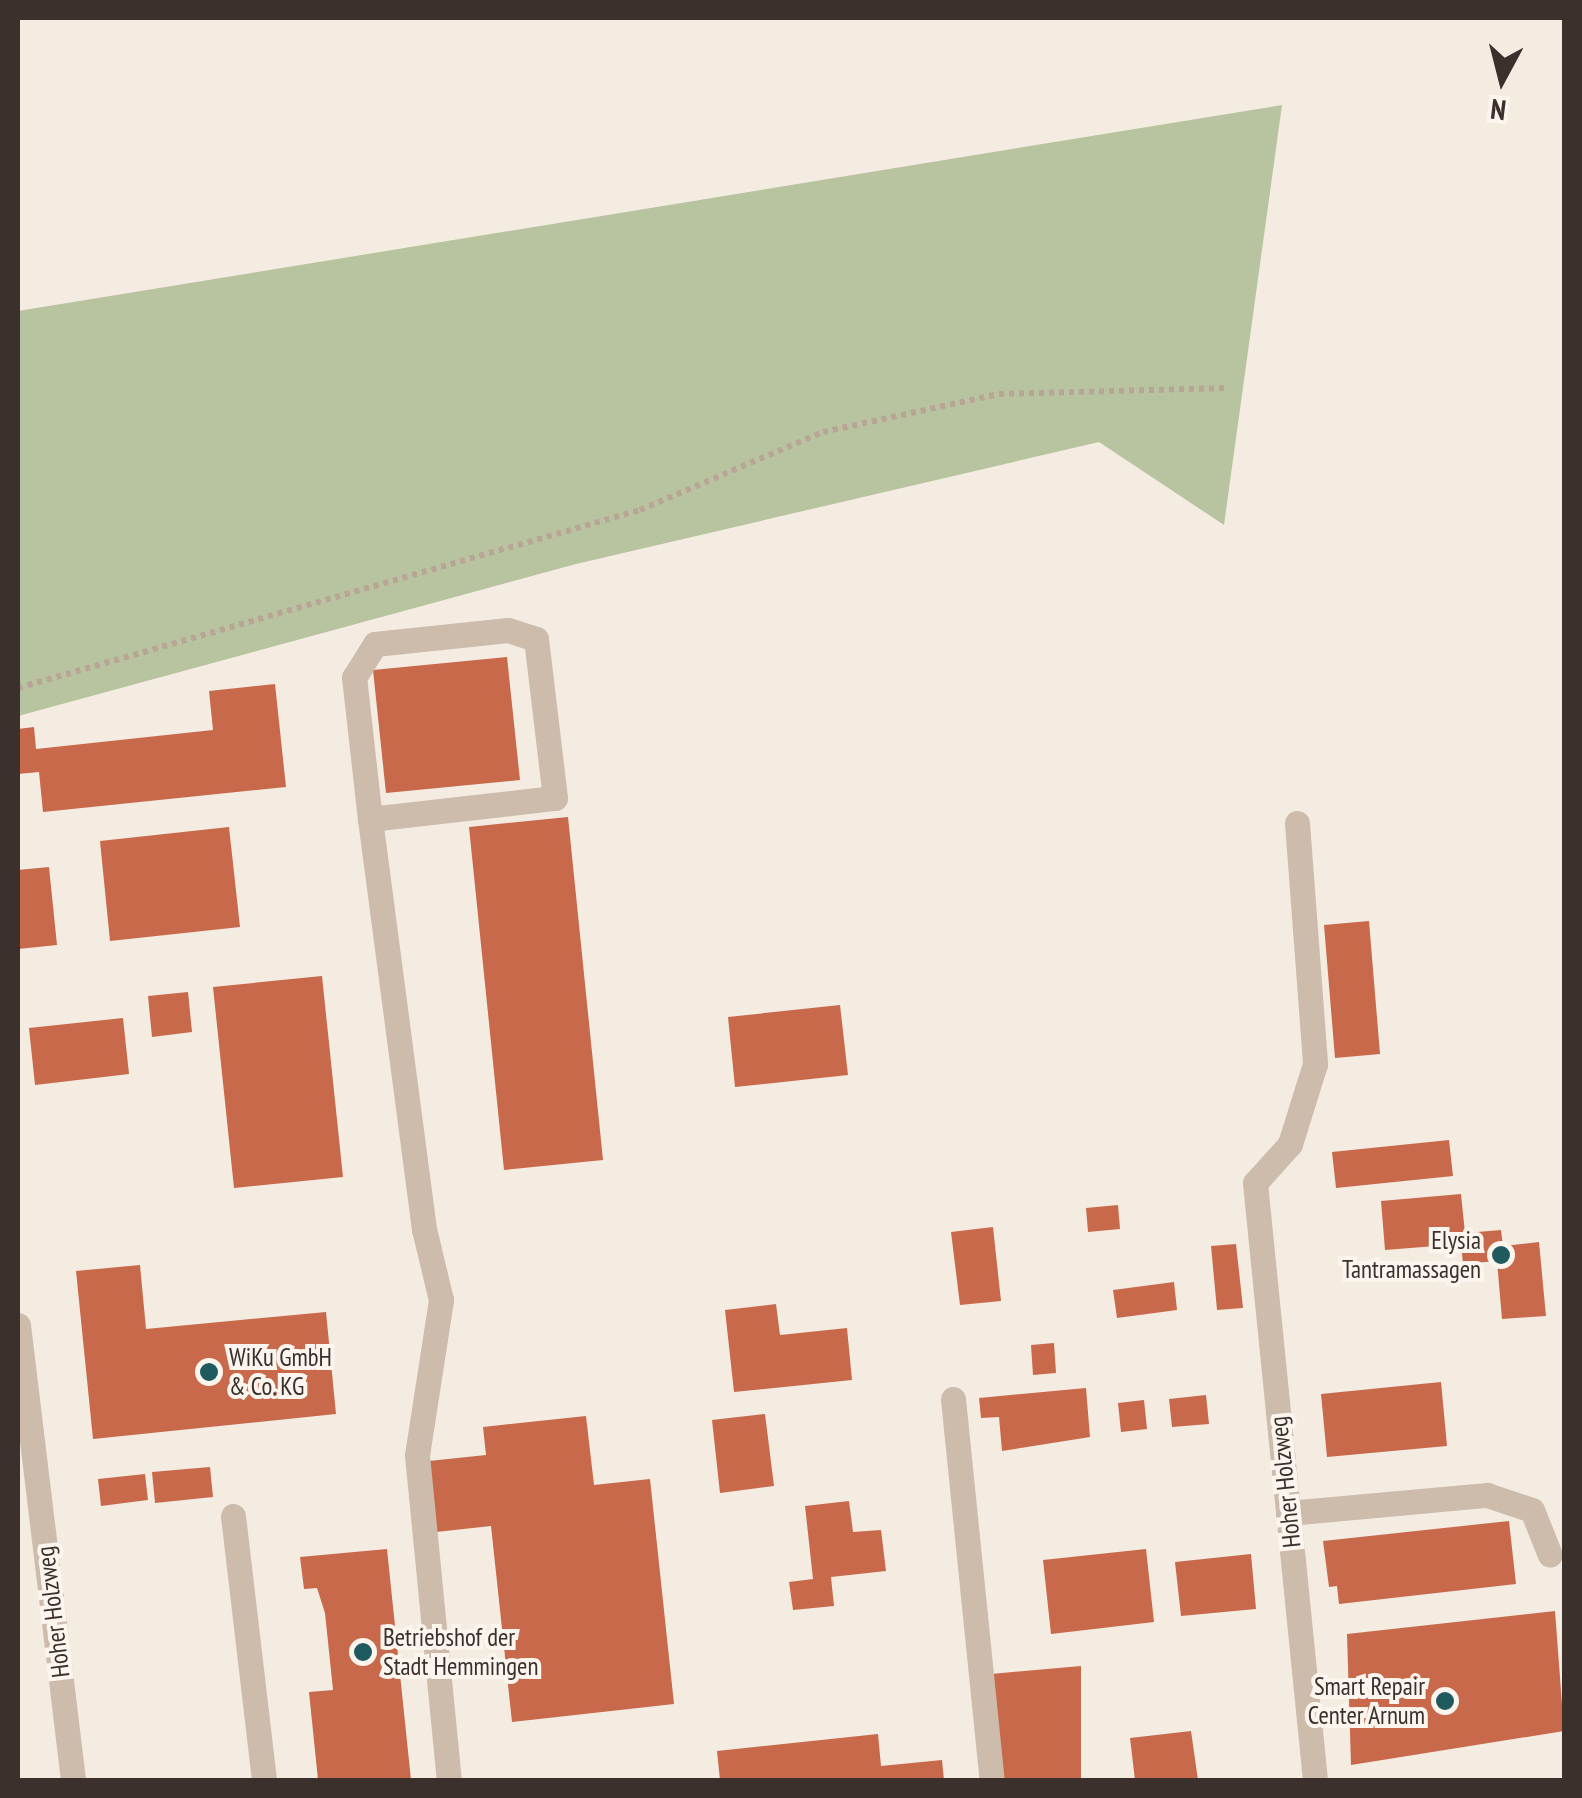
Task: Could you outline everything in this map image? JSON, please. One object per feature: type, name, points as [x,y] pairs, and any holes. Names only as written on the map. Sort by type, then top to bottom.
[{"type":"street","points":[[370,819],[555,798],[536,639],[508,630],[375,644],[354,677],[370,819],[441,1300],[417,1455],[449,1780]]},
{"type":"street","name":"Hoher Holzweg","points":[[1297,823],[1315,1064],[1290,1144],[1254,1183],[1314,1780]]},
{"type":"street","name":"Hoher Holzweg","points":[[18,1325],[73,1780]]},
{"type":"street","points":[[953,1400],[992,1780]]},
{"type":"street","points":[[1288,1513],[1487,1495],[1532,1510],[1550,1555]]},
{"type":"street","points":[[232,1516],[264,1780]]},
{"type":"path","points":[[18,688],[640,510],[824,432],[1000,394],[1228,388]]},
{"type":"green space","points":[[1282,105],[1224,525],[1099,442],[576,564],[18,716],[18,311]]},
{"type":"building","points":[[507,657],[520,780],[386,793],[373,670]]},
{"type":"building","points":[[275,684],[286,787],[43,812],[39,772],[18,774],[18,729],[34,727],[36,749],[213,730],[209,691]]},
{"type":"building","points":[[568,817],[603,1160],[504,1170],[469,827]]},
{"type":"building","points":[[229,827],[240,927],[110,941],[100,841]]},
{"type":"building","points":[[49,867],[57,945],[18,949],[18,870]]},
{"type":"building","points":[[1369,921],[1380,1054],[1335,1058],[1324,925]]},
{"type":"building","points":[[322,976],[343,1177],[234,1188],[213,987]]},
{"type":"building","points":[[188,992],[192,1032],[152,1037],[148,996]]},
{"type":"building","points":[[840,1005],[848,1075],[735,1087],[728,1017]]},
{"type":"building","points":[[123,1018],[129,1074],[35,1085],[29,1028]]},
{"type":"building","points":[[1449,1140],[1453,1176],[1336,1188],[1332,1152]]},
{"type":"building","name":"Elysia Tantramassagen","points":[[1461,1194],[1465,1233],[1501,1230],[1503,1246],[1539,1242],[1546,1316],[1502,1319],[1497,1261],[1463,1264],[1461,1244],[1385,1250],[1381,1201]]},
{"type":"building","points":[[1118,1205],[1120,1229],[1088,1232],[1086,1208]]},
{"type":"building","points":[[993,1227],[1001,1301],[960,1305],[951,1232]]},
{"type":"building","points":[[1236,1244],[1243,1308],[1217,1310],[1211,1246]]},
{"type":"building","name":"WiKu GmbH & Co. KG","points":[[140,1265],[146,1329],[326,1312],[336,1414],[93,1439],[76,1271]]},
{"type":"building","points":[[1174,1282],[1177,1310],[1117,1318],[1113,1290]]},
{"type":"building","points":[[776,1304],[780,1335],[847,1328],[852,1380],[734,1392],[725,1310]]},
{"type":"building","points":[[1054,1343],[1056,1373],[1033,1375],[1031,1345]]},
{"type":"building","points":[[1441,1382],[1447,1446],[1327,1457],[1321,1394]]},
{"type":"building","points":[[1086,1388],[1090,1437],[1002,1451],[999,1417],[981,1418],[979,1398]]},
{"type":"building","points":[[1206,1395],[1209,1424],[1172,1427],[1169,1399]]},
{"type":"building","points":[[1144,1400],[1147,1429],[1121,1432],[1118,1403]]},
{"type":"building","points":[[765,1414],[774,1486],[720,1493],[712,1420]]},
{"type":"building","points":[[586,1416],[594,1485],[650,1479],[674,1704],[512,1722],[491,1526],[436,1532],[429,1461],[486,1455],[483,1427]]},
{"type":"building","points":[[210,1467],[213,1497],[155,1503],[152,1472]]},
{"type":"building","points":[[145,1474],[148,1500],[101,1506],[98,1479]]},
{"type":"building","points":[[849,1501],[853,1532],[881,1530],[886,1571],[831,1577],[834,1606],[793,1610],[789,1582],[813,1579],[805,1506]]},
{"type":"building","points":[[1509,1521],[1516,1584],[1339,1604],[1337,1586],[1329,1587],[1323,1541]]},
{"type":"building","name":"Betriebshof der Stadt Hemmingen","points":[[387,1549],[411,1780],[318,1780],[309,1692],[333,1690],[325,1613],[317,1588],[304,1589],[300,1557]]},
{"type":"building","points":[[1146,1549],[1154,1622],[1051,1634],[1043,1560]]},
{"type":"building","points":[[1251,1554],[1256,1609],[1181,1616],[1175,1562]]},
{"type":"building","name":"Smart Repair Center Arnum","points":[[1555,1611],[1564,1731],[1351,1765],[1347,1634]]},
{"type":"building","points":[[1081,1666],[1081,1780],[1001,1780],[991,1674]]},
{"type":"building","points":[[1191,1731],[1198,1780],[1135,1780],[1130,1738]]},
{"type":"building","points":[[878,1734],[881,1766],[942,1760],[944,1780],[720,1780],[717,1751]]},
{"type":"place","name":"Elysia Tantramassagen","points":[[1501,1255]]},
{"type":"place","name":"WiKu GmbH & Co. KG","points":[[209,1372]]},
{"type":"place","name":"Betriebshof der Stadt Hemmingen","points":[[363,1652]]},
{"type":"place","name":"Smart Repair Center Arnum","points":[[1445,1701]]}]
